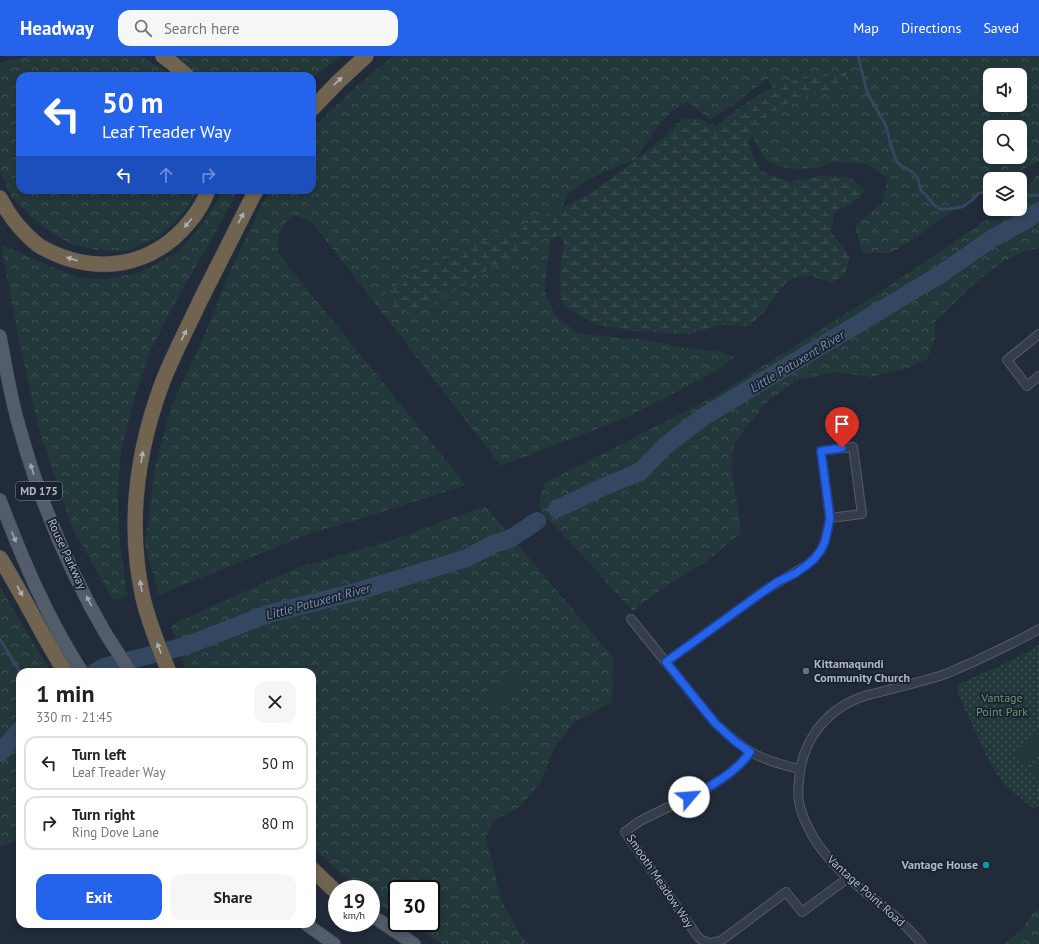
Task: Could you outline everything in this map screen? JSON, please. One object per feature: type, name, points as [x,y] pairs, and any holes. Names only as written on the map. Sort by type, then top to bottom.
[{"type":"highway","points":[[163,56],[182,72]]},
{"type":"highway","points":[[316,105],[366,56]]},
{"type":"highway","points":[[0,198],[13,219],[27,235],[54,254],[74,261],[94,264],[114,264],[136,260],[168,243],[196,214],[207,194]]},
{"type":"highway","points":[[167,668],[160,651],[143,598],[139,573],[135,512],[142,450],[164,380],[178,347],[238,223],[254,194]]},
{"type":"highway","points":[[0,558],[61,652],[64,668]]},
{"type":"highway","points":[[316,873],[328,884]]},
{"type":"main road","name":"Rouse Parkway","points":[[0,336],[9,388],[21,433],[52,523],[70,564],[107,636],[127,668]]},
{"type":"main road","name":"MD 175","points":[[0,500],[14,537],[51,620],[61,652],[78,668]]},
{"type":"main road","points":[[316,876],[328,886]]},
{"type":"main road","points":[[380,921],[414,944]]},
{"type":"main road","points":[[312,928],[334,944]]},
{"type":"street","points":[[1039,334],[1007,360],[1027,386],[1039,376]]},
{"type":"street","points":[[666,662],[764,591],[779,581],[796,573],[814,559],[821,550],[825,541],[830,518],[821,451],[853,447],[862,514],[830,518]]},
{"type":"street","points":[[631,619],[715,723],[737,743],[750,752],[763,758],[800,769]]},
{"type":"street","name":"Vantage Point Road","points":[[922,944],[897,918],[864,893],[833,865],[821,850],[803,816],[799,802],[798,788],[800,769],[804,753],[811,738],[820,725],[830,715],[845,705],[859,698],[946,674],[996,652],[1039,629]]},
{"type":"street","name":"Smooth Meadow Way","points":[[750,752],[732,771],[711,785],[641,821],[625,832],[698,937],[703,941],[710,943],[716,943],[722,940],[786,892],[802,912],[848,878]]},
{"type":"green space","points":[[28,56],[139,56],[163,69],[166,72],[16,72],[16,194],[195,194],[194,198],[177,221],[157,238],[126,251],[96,250],[68,243],[38,223],[11,196],[0,171],[0,63]]},
{"type":"green space","points":[[179,56],[341,56],[316,75],[316,72],[193,72]]},
{"type":"green space","points":[[393,56],[1039,56],[1039,161],[1017,172],[983,172],[983,189],[917,237],[891,253],[862,253],[855,225],[882,203],[888,178],[866,164],[833,162],[817,168],[790,169],[767,162],[749,132],[777,95],[768,79],[732,106],[710,119],[687,102],[671,112],[656,128],[636,159],[590,178],[569,193],[554,222],[547,263],[545,291],[555,315],[577,333],[617,338],[642,339],[685,348],[717,351],[735,357],[713,373],[625,418],[501,466],[311,221],[291,215],[279,234],[278,253],[466,485],[309,534],[159,595],[145,545],[155,466],[172,405],[201,344],[231,269],[267,194],[316,194],[316,125],[354,88]]},
{"type":"green space","points":[[847,72],[843,89],[819,92],[789,103],[764,118],[748,143],[760,171],[789,182],[821,176],[849,177],[865,190],[853,203],[834,213],[831,232],[850,257],[845,275],[831,283],[811,276],[790,278],[764,312],[749,326],[722,325],[689,334],[633,331],[599,325],[572,312],[560,299],[561,260],[564,242],[559,236],[540,240],[488,270],[416,315],[394,308],[385,294],[406,279],[450,255],[549,214],[590,194],[662,139],[683,118],[700,119],[716,126],[739,108],[762,93],[785,82]]},
{"type":"green space","points":[[1037,175],[1039,175],[1039,248],[1010,258],[996,267],[982,277],[935,322],[935,338],[927,359],[911,367],[871,377],[835,372],[796,381],[766,403],[734,444],[731,471],[741,533],[707,561],[662,589],[633,611],[543,514],[540,501],[545,483],[717,395],[880,292],[986,220],[1001,220],[1006,216],[1027,216],[1028,186]]},
{"type":"green space","points":[[220,194],[236,194],[170,312],[150,352],[133,403],[121,450],[118,493],[119,536],[127,595],[114,602],[71,525],[38,427],[18,335],[1,244],[40,262],[81,278],[107,279],[141,272],[178,252],[201,226],[218,200]]},
{"type":"green space","points":[[485,506],[613,657],[612,702],[573,723],[554,749],[540,783],[520,807],[493,821],[486,838],[502,901],[522,937],[528,944],[441,944],[422,932],[440,932],[440,880],[388,880],[388,910],[380,905],[380,880],[349,880],[316,851],[316,668],[185,668],[171,625],[296,568],[389,541]]},
{"type":"green space","points":[[0,587],[49,668],[16,668],[16,841],[0,847]]},
{"type":"green space","name":"Vantage Point Park","points":[[1039,645],[1039,805],[1034,809],[1004,785],[990,763],[957,692],[959,684],[1009,661]]},
{"type":"green space","points":[[509,669],[524,685],[499,709],[484,694]]},
{"type":"green space","points":[[1039,733],[1039,754],[1025,767],[1014,754]]},
{"type":"green space","points":[[1039,762],[1039,783],[1029,771]]},
{"type":"green space","points":[[1039,910],[1039,944],[1004,944],[1019,932],[1033,913]]},
{"type":"waterway","points":[[858,56],[867,92],[886,126],[897,162],[904,168],[913,172],[918,179],[921,191],[934,205],[940,209],[962,207],[979,193],[983,193]]},
{"type":"waterway","points":[[1027,195],[1039,195]]},
{"type":"waterway","name":"Little Patuxent River","points":[[557,509],[605,486],[640,472],[665,446],[703,417],[941,274],[991,239],[1025,221],[1039,211]]},
{"type":"waterway","name":"Little Patuxent River","points":[[102,668],[185,646],[268,614],[352,593],[467,558],[493,544],[510,539],[537,521]]},
{"type":"waterway","points":[[0,639],[18,668]]},
{"type":"waterway","name":"Little Patuxent River","points":[[0,753],[16,735]]},
{"type":"place","name":"Kittamaqundi Community Church","points":[[806,671]]},
{"type":"place","name":"Vantage House","points":[[986,865]]},
{"type":"route","points":[[689,797],[698,793],[732,771],[750,752],[737,743],[715,723],[666,662],[764,591],[779,581],[796,573],[814,559],[821,550],[825,541],[830,518],[821,451],[842,448]]}]
